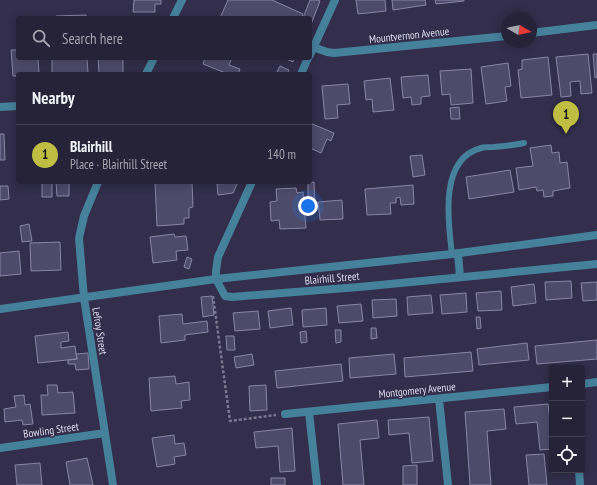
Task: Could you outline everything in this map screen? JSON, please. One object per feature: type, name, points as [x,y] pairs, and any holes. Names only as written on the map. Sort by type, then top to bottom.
[{"type":"street","points":[[174,16],[182,0]]},
{"type":"street","points":[[312,51],[335,0]]},
{"type":"street","points":[[537,32],[597,25]]},
{"type":"street","name":"Mountvernon Avenue","points":[[312,51],[334,53],[501,37]]},
{"type":"street","points":[[147,72],[153,60]]},
{"type":"street","points":[[302,72],[307,60]]},
{"type":"street","points":[[0,107],[16,106]]},
{"type":"street","name":"Lefroy Street","points":[[97,184],[84,216],[79,238],[84,298],[113,485]]},
{"type":"street","points":[[213,279],[218,257],[251,184]]},
{"type":"street","name":"Blairhill Street","points":[[0,310],[213,279],[455,253],[597,235]]},
{"type":"street","points":[[455,253],[460,277]]},
{"type":"street","name":"Blairhill Street","points":[[213,279],[225,296],[232,297],[359,287],[597,264]]},
{"type":"street","points":[[585,384],[597,382]]},
{"type":"street","name":"Montgomery Avenue","points":[[285,414],[549,387]]},
{"type":"street","points":[[439,399],[448,485]]},
{"type":"street","points":[[309,412],[317,485]]},
{"type":"street","name":"Bowling Street","points":[[0,448],[105,433]]},
{"type":"street","points":[[579,473],[580,485]]},
{"type":"lane","points":[[455,253],[449,226],[449,206],[452,176],[456,168],[462,159],[481,148],[524,143]]},
{"type":"path","points":[[213,279],[230,421],[285,414]]},
{"type":"building","points":[[134,0],[161,0],[161,4],[155,4],[155,12],[133,12]]},
{"type":"building","points":[[228,0],[272,0],[303,14],[302,16],[221,16]]},
{"type":"building","points":[[310,0],[320,1],[312,22],[312,16],[304,16]]},
{"type":"building","points":[[356,0],[385,0],[386,11],[358,14]]},
{"type":"building","points":[[392,0],[425,0],[426,5],[393,10]]},
{"type":"building","points":[[435,0],[464,0],[464,1],[436,4]]},
{"type":"building","points":[[86,15],[86,16],[56,16]]},
{"type":"building","points":[[11,50],[16,50],[16,60],[38,60],[39,72],[16,72],[16,76],[13,76]]},
{"type":"building","points":[[588,54],[592,93],[581,94],[580,81],[570,82],[571,96],[561,97],[556,57]]},
{"type":"building","points":[[593,54],[597,54],[597,77],[595,78]]},
{"type":"building","points":[[548,57],[552,95],[521,98],[518,70],[522,69],[522,60]]},
{"type":"building","points":[[52,60],[87,60],[88,72],[52,72]]},
{"type":"building","points":[[98,60],[123,60],[123,72],[99,72]]},
{"type":"building","points":[[204,60],[231,60],[229,65],[240,69],[239,72],[223,72],[203,64]]},
{"type":"building","points":[[508,63],[511,86],[505,87],[507,101],[486,104],[481,67]]},
{"type":"building","points":[[280,66],[289,70],[288,72],[277,72]]},
{"type":"building","points":[[471,69],[473,103],[451,105],[450,94],[442,95],[440,71]]},
{"type":"building","points":[[428,75],[430,96],[421,97],[421,104],[412,105],[411,97],[403,98],[401,77]]},
{"type":"building","points":[[390,78],[394,110],[373,112],[372,99],[366,100],[364,81]]},
{"type":"building","points":[[348,84],[350,104],[337,105],[338,118],[325,119],[322,86]]},
{"type":"building","points":[[459,107],[460,119],[451,119],[450,108]]},
{"type":"building","points":[[312,124],[334,133],[331,141],[327,139],[321,153],[312,149]]},
{"type":"building","points":[[0,134],[4,134],[5,160],[0,160]]},
{"type":"building","points":[[551,145],[552,153],[559,152],[560,163],[567,162],[570,188],[553,191],[553,196],[544,197],[543,190],[537,191],[536,187],[519,190],[516,168],[533,166],[530,148]]},
{"type":"building","points":[[422,155],[425,175],[413,177],[410,156]]},
{"type":"building","points":[[510,170],[514,192],[469,199],[466,177]]},
{"type":"building","points":[[314,182],[315,205],[308,205],[308,184],[312,184]]},
{"type":"building","points":[[42,184],[52,184],[52,197],[42,197]]},
{"type":"building","points":[[56,184],[69,184],[69,196],[57,196]]},
{"type":"building","points":[[155,184],[192,184],[193,207],[189,208],[189,218],[184,218],[184,224],[157,226]]},
{"type":"building","points":[[217,184],[237,184],[233,193],[218,195]]},
{"type":"building","points":[[413,185],[414,204],[401,205],[400,197],[396,198],[396,203],[390,203],[391,214],[367,215],[365,189]]},
{"type":"building","points":[[0,186],[8,186],[9,199],[0,200]]},
{"type":"building","points":[[296,188],[297,193],[303,192],[306,228],[280,229],[279,220],[271,221],[270,202],[277,201],[276,189]]},
{"type":"building","points":[[342,200],[343,219],[320,220],[318,202]]},
{"type":"building","points":[[29,224],[32,241],[22,242],[20,226]]},
{"type":"building","points":[[174,234],[175,237],[186,236],[188,250],[176,251],[177,260],[153,263],[150,237]]},
{"type":"building","points":[[60,242],[61,270],[31,271],[30,243]]},
{"type":"building","points":[[19,251],[21,274],[0,276],[0,253]]},
{"type":"building","points":[[187,257],[192,259],[189,269],[184,267]]},
{"type":"building","points":[[571,281],[572,298],[546,300],[545,282]]},
{"type":"building","points":[[597,282],[597,300],[583,301],[581,283]]},
{"type":"building","points":[[534,284],[536,303],[513,306],[511,287]]},
{"type":"building","points":[[501,291],[502,310],[478,311],[476,293]]},
{"type":"building","points":[[466,293],[467,312],[442,314],[440,295]]},
{"type":"building","points":[[431,295],[433,313],[408,315],[407,297]]},
{"type":"building","points":[[212,296],[214,315],[203,317],[201,297]]},
{"type":"building","points":[[396,299],[397,316],[373,318],[372,300]]},
{"type":"building","points":[[361,304],[363,321],[339,323],[337,306]]},
{"type":"building","points":[[291,308],[293,325],[270,328],[268,311]]},
{"type":"building","points":[[326,308],[327,325],[303,327],[302,310]]},
{"type":"building","points":[[258,311],[260,329],[235,331],[233,313]]},
{"type":"building","points":[[182,314],[183,324],[207,321],[208,332],[185,335],[185,340],[161,343],[159,316]]},
{"type":"building","points":[[476,317],[480,317],[481,328],[477,329]]},
{"type":"building","points":[[371,328],[376,328],[377,338],[371,339]]},
{"type":"building","points":[[335,330],[341,330],[341,342],[336,343]]},
{"type":"building","points":[[306,331],[307,342],[301,343],[300,332]]},
{"type":"building","points":[[68,332],[69,341],[61,342],[61,348],[75,346],[77,359],[38,363],[35,336]]},
{"type":"building","points":[[226,336],[234,336],[235,350],[227,350]]},
{"type":"building","points":[[597,340],[597,359],[537,364],[535,346]]},
{"type":"building","points":[[527,343],[529,360],[479,365],[477,349]]},
{"type":"building","points":[[471,352],[473,371],[405,377],[404,358]]},
{"type":"building","points":[[88,353],[89,369],[76,370],[75,364],[68,364],[68,360],[77,359],[76,354]]},
{"type":"building","points":[[252,354],[254,365],[236,368],[234,357]]},
{"type":"building","points":[[394,354],[396,374],[350,378],[349,358]]},
{"type":"building","points":[[341,364],[343,381],[277,388],[275,371]]},
{"type":"building","points":[[175,376],[176,384],[189,382],[190,400],[181,401],[182,408],[151,411],[149,378]]},
{"type":"building","points":[[47,385],[57,385],[58,393],[73,392],[75,413],[42,415],[41,395],[48,395]]},
{"type":"building","points":[[266,385],[267,410],[250,411],[249,386]]},
{"type":"building","points":[[24,395],[25,405],[30,404],[33,424],[23,425],[22,420],[5,422],[4,409],[16,407],[14,396]]},
{"type":"building","points":[[548,404],[549,449],[540,450],[537,422],[516,424],[514,407]]},
{"type":"building","points":[[504,409],[506,429],[487,431],[491,485],[470,485],[465,412]]},
{"type":"building","points":[[429,417],[433,461],[412,463],[409,433],[389,435],[388,420]]},
{"type":"building","points":[[377,420],[379,438],[360,440],[364,485],[343,485],[338,424]]},
{"type":"building","points":[[292,428],[295,471],[280,472],[278,446],[256,448],[254,432]]},
{"type":"building","points":[[174,435],[175,444],[184,443],[186,455],[174,457],[175,464],[157,467],[152,438]]},
{"type":"building","points":[[544,454],[547,485],[529,485],[526,455]]},
{"type":"building","points":[[87,458],[93,485],[70,485],[66,462]]},
{"type":"building","points":[[40,463],[42,485],[17,485],[15,465]]},
{"type":"building","points":[[417,465],[417,485],[403,485],[403,466]]},
{"type":"building","points":[[271,478],[285,478],[285,485],[271,485]]},
{"type":"place","name":"Blairhill","points":[[566,134]]}]
